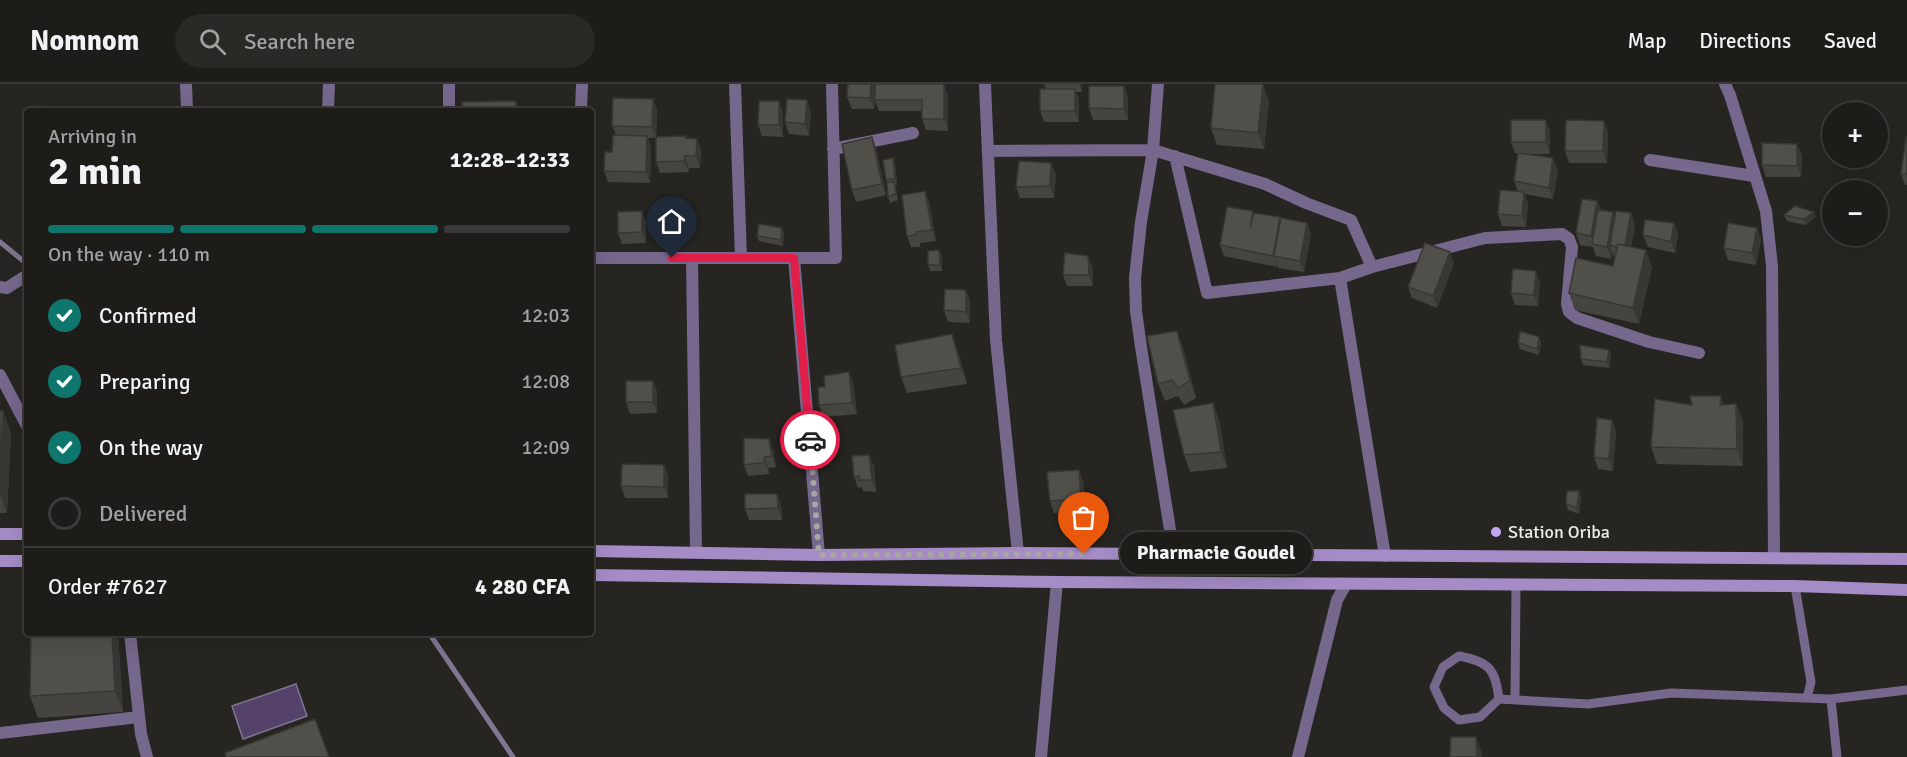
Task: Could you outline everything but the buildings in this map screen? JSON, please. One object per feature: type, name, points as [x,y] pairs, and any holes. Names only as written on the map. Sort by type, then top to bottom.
[{"type":"main road","points":[[0,534],[24,534]]},
{"type":"main road","points":[[594,551],[819,555],[1018,553],[1907,559]]},
{"type":"main road","points":[[0,561],[24,561]]},
{"type":"main road","points":[[594,575],[1057,582],[1795,586],[1907,590]]},
{"type":"street","points":[[186,84],[187,108]]},
{"type":"street","points":[[328,108],[329,84]]},
{"type":"street","points":[[449,84],[449,108]]},
{"type":"street","points":[[581,108],[582,84]]},
{"type":"street","points":[[735,84],[741,258]]},
{"type":"street","points":[[594,258],[836,258],[832,84]]},
{"type":"street","points":[[984,84],[996,340],[1018,553]]},
{"type":"street","points":[[1158,84],[1153,150],[1138,244],[1135,278],[1136,311],[1174,555]]},
{"type":"street","points":[[1725,84],[1766,211],[1772,266],[1774,558]]},
{"type":"street","points":[[833,149],[913,133]]},
{"type":"street","points":[[988,151],[1153,150],[1175,156],[1265,184],[1351,220],[1372,267]]},
{"type":"street","points":[[1175,156],[1207,293],[1340,278],[1372,267],[1485,238],[1562,234],[1569,238],[1572,247],[1567,304],[1569,312],[1577,318],[1649,342],[1699,353]]},
{"type":"street","points":[[1650,160],[1754,176]]},
{"type":"street","points":[[692,258],[696,552]]},
{"type":"street","points":[[794,258],[819,555]]},
{"type":"street","points":[[0,287],[7,288],[24,277]]},
{"type":"street","points":[[1340,278],[1385,556]]},
{"type":"street","points":[[0,375],[24,420]]},
{"type":"street","points":[[1041,757],[1057,582]]},
{"type":"street","points":[[1298,757],[1336,600],[1346,584]]},
{"type":"street","points":[[130,636],[141,735],[147,757]]},
{"type":"street","points":[[0,733],[139,717]]},
{"type":"lane","points":[[1515,700],[1516,584]]},
{"type":"lane","points":[[1795,586],[1811,682],[1807,698]]},
{"type":"lane","points":[[1499,699],[1496,679],[1481,661],[1459,656],[1443,667],[1434,687],[1444,708],[1459,720],[1480,717],[1499,699],[1588,704],[1671,693],[1831,699],[1907,690]]},
{"type":"lane","points":[[1831,699],[1837,757]]},
{"type":"shaded area","points":[[296,684],[307,716],[243,739],[232,706]]},
{"type":"waterway","points":[[0,242],[24,262]]},
{"type":"waterway","points":[[431,636],[513,757]]},
{"type":"way so far","points":[[810,440],[819,555],[1084,554]]},
{"type":"place","name":"Station Oriba","points":[[1496,532]]},
{"type":"place","name":"Pharmacie Goudel","points":[[1084,554]]},
{"type":"route","points":[[672,258],[794,258],[810,440]]}]
